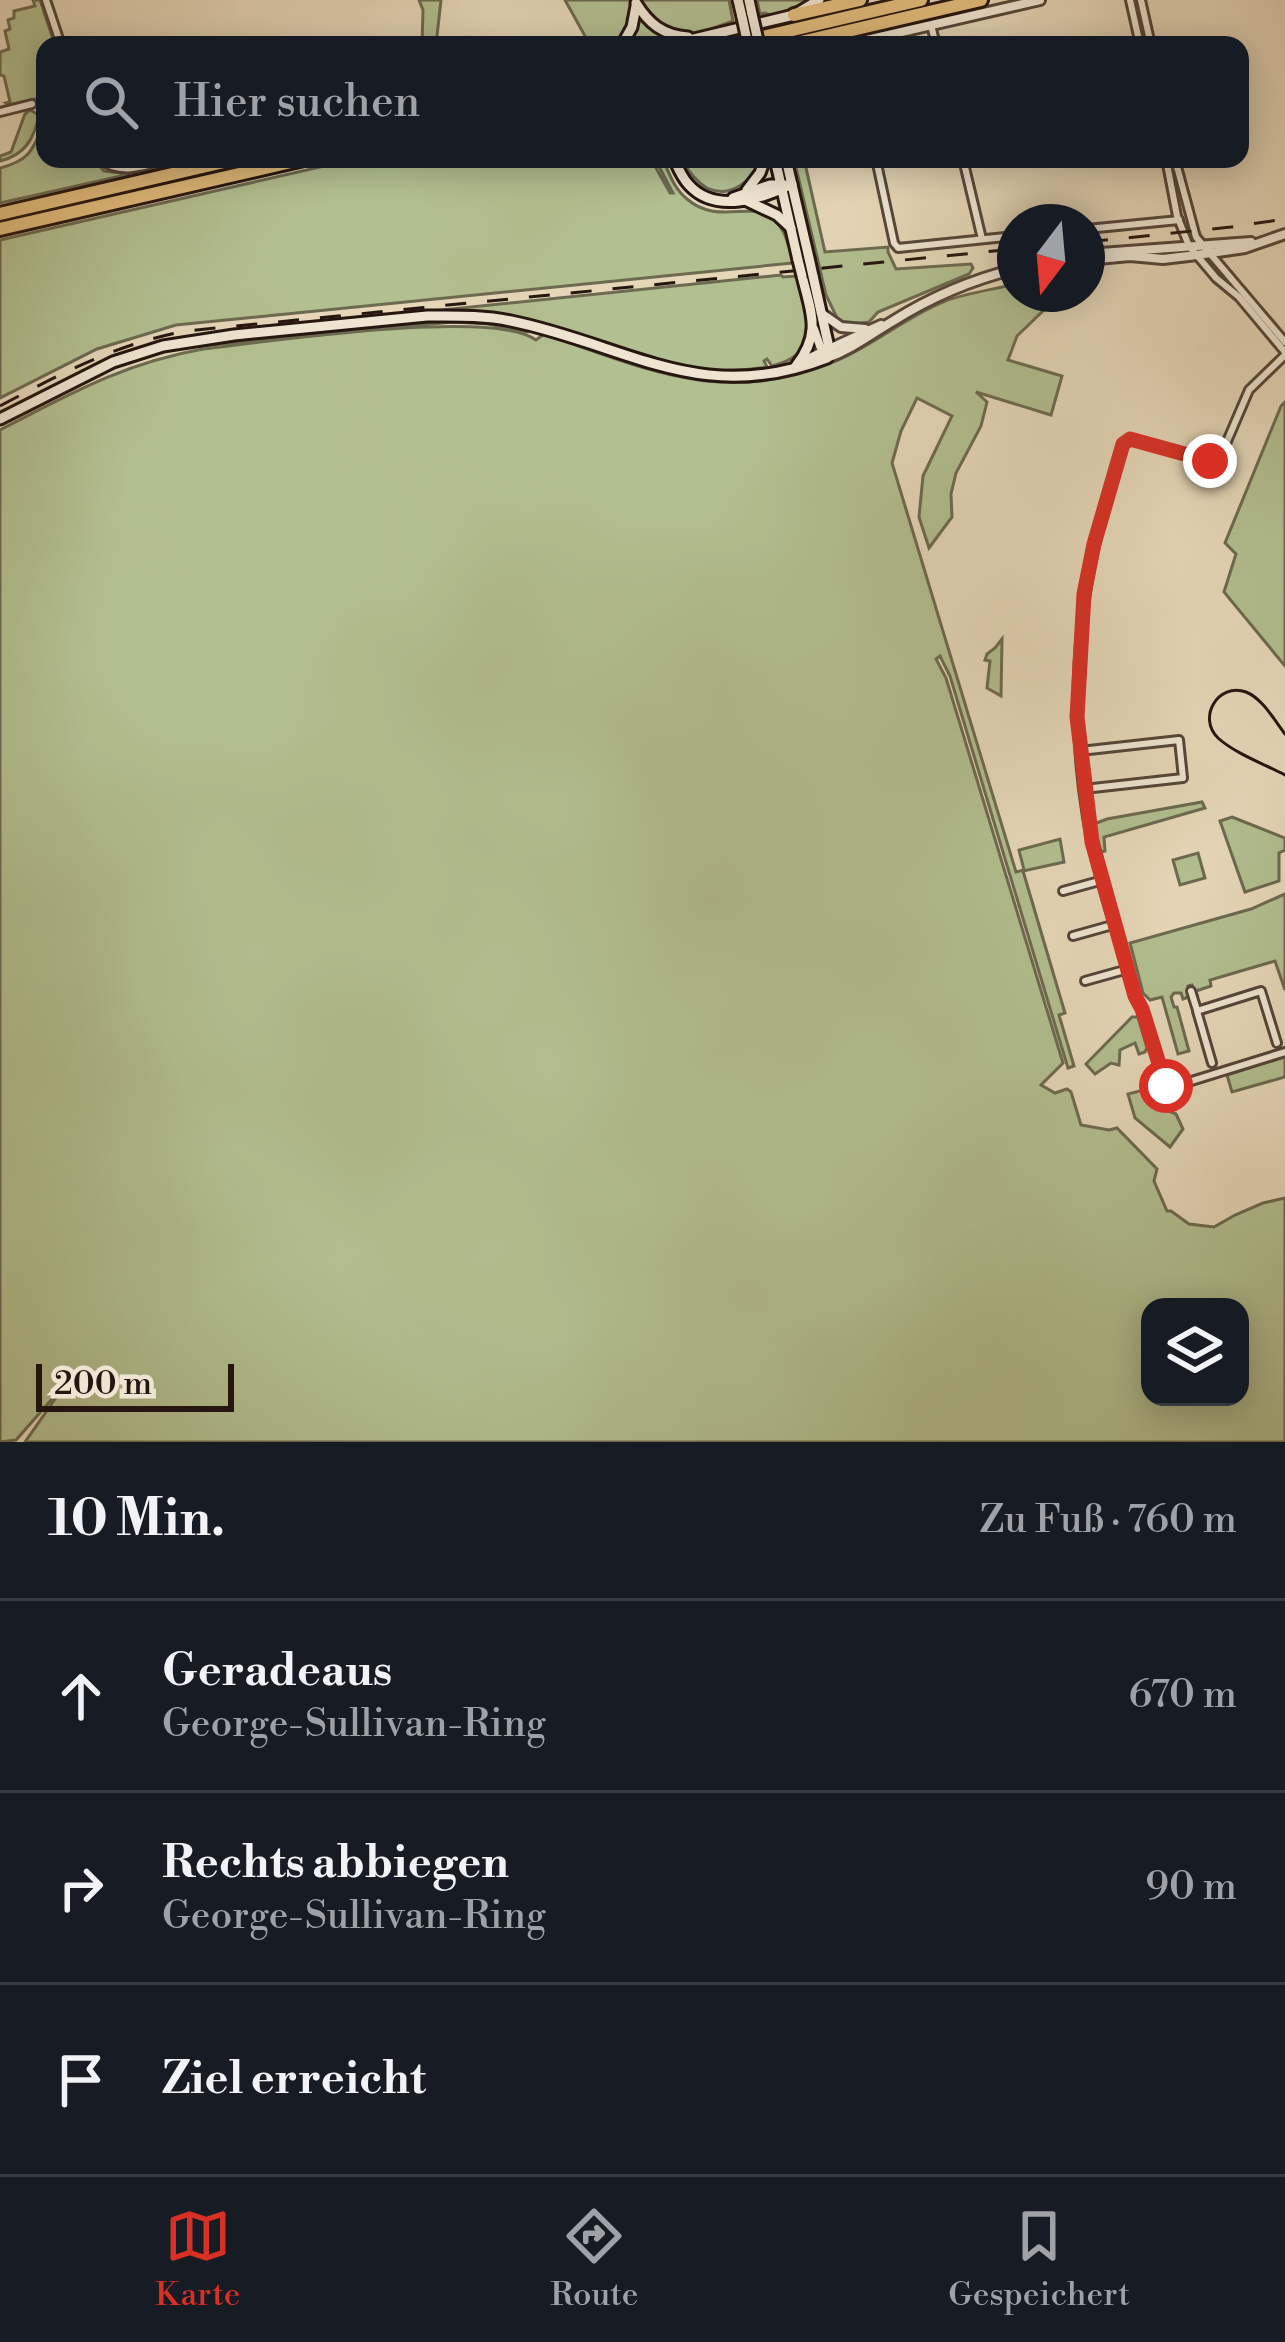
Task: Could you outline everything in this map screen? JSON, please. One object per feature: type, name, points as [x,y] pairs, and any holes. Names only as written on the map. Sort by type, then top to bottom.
[{"type":"highway","points":[[794,15],[860,0]]},
{"type":"highway","points":[[767,36],[921,0]]},
{"type":"highway","points":[[827,36],[981,0]]},
{"type":"highway","points":[[0,214],[198,168]]},
{"type":"highway","points":[[0,229],[265,168]]},
{"type":"main road","points":[[738,0],[755,36]]},
{"type":"main road","points":[[748,0],[748,36]]},
{"type":"main road","points":[[703,36],[794,15],[819,0]]},
{"type":"main road","points":[[636,1],[647,20],[678,36]]},
{"type":"main road","points":[[627,36],[636,1]]},
{"type":"main road","points":[[678,168],[694,190],[707,197],[729,200],[785,186]]},
{"type":"main road","points":[[745,196],[762,168]]},
{"type":"main road","points":[[778,168],[804,259],[814,329],[796,365]]},
{"type":"main road","points":[[786,168],[791,229],[804,259]]},
{"type":"main road","points":[[745,196],[791,229]]},
{"type":"main road","points":[[0,419],[112,362],[163,346],[427,316],[508,320],[683,373],[742,377],[773,372],[826,353],[821,313],[807,276]]},
{"type":"street","points":[[46,0],[58,36]]},
{"type":"street","points":[[886,36],[1040,0]]},
{"type":"street","points":[[1130,0],[1138,36]]},
{"type":"street","points":[[1141,0],[1149,36]]},
{"type":"street","points":[[932,25],[934,36]]},
{"type":"street","points":[[0,112],[32,104]]},
{"type":"street","points":[[878,168],[898,248],[997,238]]},
{"type":"street","points":[[965,168],[982,239]]},
{"type":"street","points":[[1168,168],[1179,220],[1216,278],[1239,297],[1285,357],[1249,390],[1219,460],[1130,439],[1120,448],[1094,544],[1082,612],[1077,713],[1084,789],[1092,842],[1166,1086],[1285,1052]]},
{"type":"street","points":[[1177,168],[1199,250],[1285,342]]},
{"type":"street","points":[[1105,227],[1179,220]]},
{"type":"street","points":[[1105,256],[1199,250],[1285,234]]},
{"type":"street","points":[[826,353],[855,346],[949,291],[997,275]]},
{"type":"street","points":[[821,313],[849,329],[873,328]]},
{"type":"street","points":[[826,353],[894,320]]},
{"type":"street","points":[[814,329],[826,353]]},
{"type":"street","points":[[1080,751],[1179,740],[1183,778],[1084,789]]},
{"type":"street","points":[[1063,891],[1103,880]]},
{"type":"street","points":[[1073,936],[1116,924]]},
{"type":"street","points":[[1085,981],[1128,969]]},
{"type":"street","points":[[1197,1011],[1231,1005],[1274,987]]},
{"type":"street","points":[[1191,991],[1212,1063]]},
{"type":"street","points":[[1261,991],[1277,1043]]},
{"type":"green space","points":[[33,0],[40,0],[52,36],[36,36],[36,99],[9,105],[0,75],[0,52],[9,49],[5,31],[10,29],[8,20],[14,18],[14,11],[35,6]]},
{"type":"green space","points":[[419,0],[441,0],[437,36],[422,36]]},
{"type":"green space","points":[[565,0],[729,0],[733,21],[700,33],[674,32],[670,27],[673,36],[585,36]]},
{"type":"green space","points":[[757,0],[815,0],[772,16],[760,14]]},
{"type":"green space","points":[[30,110],[36,113],[31,139],[16,155],[0,161],[0,156],[11,152]]},
{"type":"green space","points":[[36,141],[36,168],[101,168],[130,174],[0,203],[0,168],[25,157]]},
{"type":"green space","points":[[316,168],[656,168],[673,193],[660,168],[667,168],[679,190],[703,209],[750,211],[775,220],[793,263],[176,325],[97,349],[0,398],[0,240]]},
{"type":"green space","points":[[687,168],[755,168],[746,181],[724,191],[703,185]]},
{"type":"green space","points":[[796,168],[806,168],[825,252],[888,247],[896,269],[971,264],[973,268],[969,274],[878,312],[869,322],[839,322],[826,295]]},
{"type":"green space","points":[[797,276],[807,319],[806,342],[789,360],[772,366],[767,359],[767,367],[756,369],[677,366],[524,320],[393,315]]},
{"type":"green space","points":[[997,288],[997,312],[1042,312],[1017,336],[1008,360],[1062,376],[1051,415],[976,392],[987,402],[981,426],[956,473],[952,517],[929,548],[919,517],[923,476],[952,416],[917,398],[892,463],[1016,872],[1024,870],[1019,850],[1060,839],[1064,862],[1023,871],[1065,1013],[1059,1015],[1074,1066],[1068,1068],[950,676],[940,656],[936,659],[946,678],[1063,1063],[1041,1085],[1055,1093],[1071,1092],[1081,1125],[1117,1128],[1157,1169],[1154,1181],[1167,1211],[1189,1224],[1214,1227],[1263,1203],[1285,1198],[1285,1442],[25,1442],[67,1382],[16,1440],[0,1442],[0,430],[98,381],[174,355],[377,330],[474,327],[512,331],[536,340],[544,334],[654,371],[724,382],[760,381],[838,360],[916,315]]},
{"type":"green space","points":[[426,320],[489,323],[527,332],[453,322],[201,346],[202,343]]},
{"type":"green space","points":[[1285,402],[1285,666],[1224,592],[1236,554],[1225,543]]},
{"type":"green space","points":[[1002,639],[1001,696],[987,688],[990,661],[985,660]]},
{"type":"green space","points":[[1202,802],[1205,808],[1104,837],[1105,851],[1101,852],[1094,824]]},
{"type":"green space","points":[[1232,817],[1285,838],[1285,850],[1279,853],[1279,881],[1245,892],[1220,821]]},
{"type":"green space","points":[[1198,853],[1205,878],[1180,885],[1173,860]]},
{"type":"green space","points":[[1285,894],[1285,990],[1275,961],[1210,980],[1211,986],[1196,991],[1198,998],[1192,985],[1188,986],[1191,996],[1183,999],[1181,993],[1174,993],[1171,997],[1189,1051],[1178,1054],[1162,997],[1150,1000],[1143,993],[1130,943],[1251,909]]},
{"type":"green space","points":[[1132,1017],[1138,1017],[1145,1052],[1139,1054],[1135,1043],[1120,1050],[1119,1065],[1111,1063],[1095,1074],[1086,1064]]},
{"type":"green space","points":[[1285,1057],[1285,1077],[1232,1092],[1227,1075]]},
{"type":"green space","points":[[1151,1088],[1166,1110],[1176,1114],[1183,1129],[1170,1147],[1135,1118],[1128,1094]]},
{"type":"tram line","points":[[1285,734],[1263,704],[1246,692],[1227,692],[1210,712],[1218,738],[1285,775]]},
{"type":"railway","points":[[1105,240],[1285,219]]},
{"type":"railway","points":[[0,406],[113,352],[186,331],[997,251]]},
{"type":"route","points":[[1166,1086],[1135,996],[1088,818],[1077,724],[1079,648],[1089,568],[1120,448],[1130,439],[1210,461]]}]
